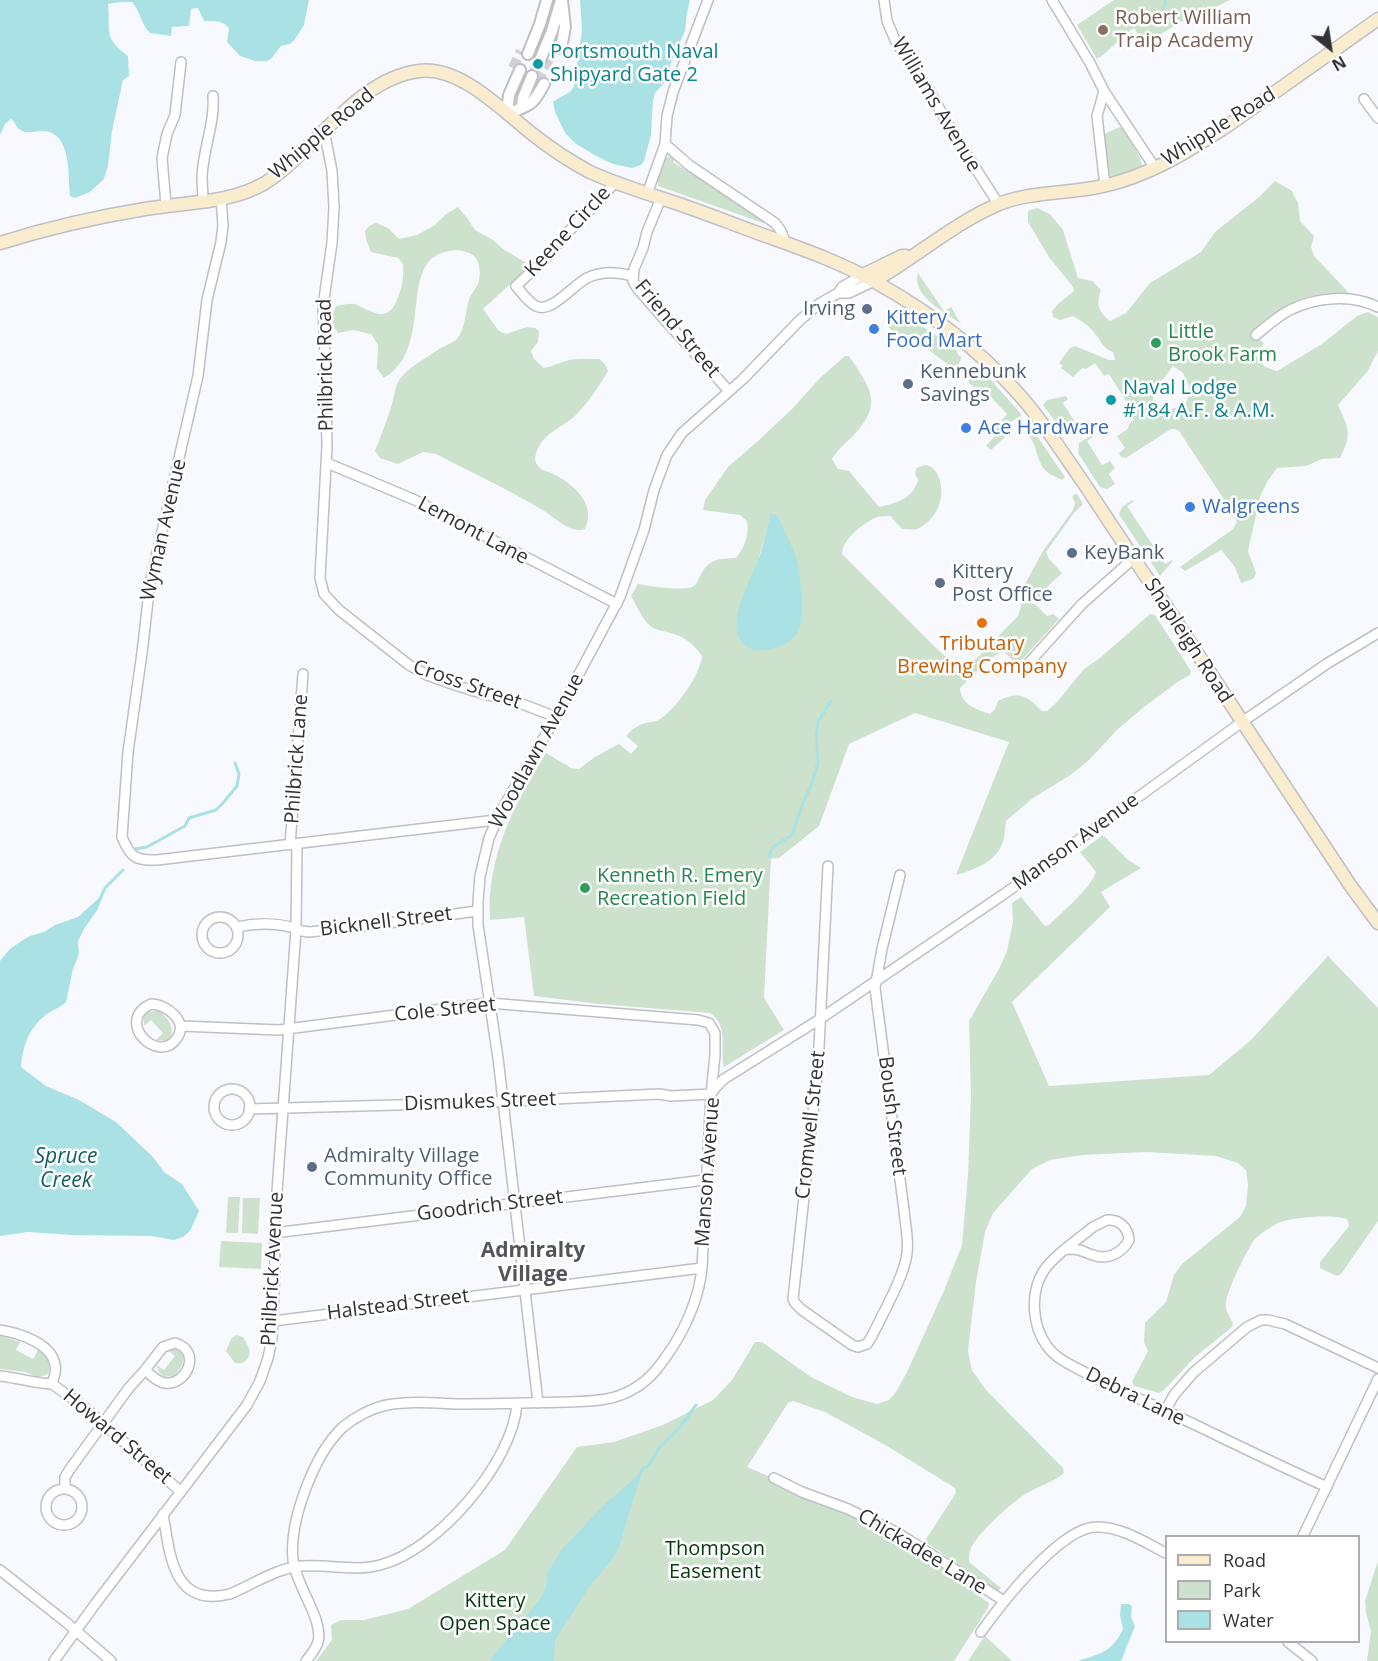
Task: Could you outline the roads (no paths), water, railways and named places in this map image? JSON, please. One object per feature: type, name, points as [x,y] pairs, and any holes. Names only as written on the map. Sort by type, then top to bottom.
[{"type":"main road","name":"Whipple Road","points":[[0,243],[61,226],[166,206],[221,199],[245,192],[264,184],[282,170],[352,105],[379,86],[395,78],[419,71],[442,72],[462,80],[548,146],[586,170],[647,194],[785,242],[868,278],[903,264],[913,255],[979,214],[999,205],[1025,197],[1105,186],[1155,168],[1209,138],[1378,19]]},
{"type":"main road","name":"Shapleigh Road","points":[[868,278],[910,303],[980,354],[1007,381],[1036,416],[1134,558],[1350,885],[1378,923]]},
{"type":"street","points":[[558,47],[565,27],[561,0]]},
{"type":"street","points":[[540,60],[561,0]]},
{"type":"street","points":[[647,194],[665,144],[669,105],[708,0]]},
{"type":"street","name":"Williams Avenue","points":[[884,0],[887,21],[901,51],[929,90],[953,133],[999,205]]},
{"type":"street","points":[[1052,0],[1104,91],[1155,168]]},
{"type":"street","points":[[525,53],[546,5]]},
{"type":"street","points":[[166,206],[162,158],[167,134],[175,115],[181,62]]},
{"type":"street","points":[[517,69],[509,95],[507,114],[522,108],[523,98],[538,81]]},
{"type":"street","points":[[1104,91],[1097,116],[1105,186]]},
{"type":"street","points":[[203,201],[202,176],[214,104],[213,96]]},
{"type":"street","points":[[1364,99],[1378,118]]},
{"type":"street","name":"Philbrick Road","points":[[324,130],[332,171],[334,207],[332,243],[323,306],[327,463],[320,578],[322,589],[328,599]]},
{"type":"street","points":[[665,144],[689,165],[775,223],[785,242]]},
{"type":"street","name":"Keene Circle","points":[[615,182],[548,256],[516,286],[534,306],[543,308],[549,306],[580,281],[594,275],[617,273],[632,276]]},
{"type":"street","name":"Friend Street","points":[[662,198],[634,269],[633,281],[639,291],[729,391]]},
{"type":"street","name":"Wyman Avenue","points":[[221,199],[223,225],[219,254],[207,300],[195,389],[150,582],[128,752],[122,837],[126,849],[137,859],[157,860],[294,844]]},
{"type":"street","name":"Woodlawn Avenue","points":[[538,1403],[498,1058],[477,911],[480,876],[489,838],[496,820],[556,717],[617,604],[644,530],[654,490],[668,455],[682,433],[757,366],[826,299],[838,293],[849,293],[868,278]]},
{"type":"street","points":[[1256,335],[1280,315],[1317,301],[1355,300],[1378,307]]},
{"type":"street","name":"Lemont Lane","points":[[327,463],[415,500],[617,604]]},
{"type":"street","points":[[1026,666],[1087,600],[1134,558]]},
{"type":"street","name":"Cross Street","points":[[328,599],[396,656],[418,671],[484,694],[517,702],[556,717]]},
{"type":"street","name":"Manson Avenue","points":[[294,1567],[293,1549],[296,1525],[309,1480],[325,1448],[335,1435],[350,1422],[377,1408],[397,1404],[517,1404],[604,1400],[628,1392],[644,1383],[663,1360],[679,1335],[694,1304],[700,1282],[711,1094],[716,1086],[1023,881],[1242,722],[1328,663],[1378,633]]},
{"type":"street","name":"Philbrick Lane","points":[[294,844],[303,674]]},
{"type":"street","points":[[294,844],[496,820]]},
{"type":"street","name":"Philbrick Avenue","points":[[54,1661],[255,1392],[268,1358],[273,1321],[274,1233],[295,929],[294,844]]},
{"type":"street","name":"Cromwell Street","points":[[828,866],[818,1068],[793,1299],[802,1310],[852,1345],[861,1347]]},
{"type":"street","name":"Boush Street","points":[[861,1347],[867,1344],[872,1336],[899,1278],[907,1248],[876,988],[889,915],[900,874]]},
{"type":"street","name":"Bicknell Street","points":[[237,927],[250,924],[285,926],[309,932],[477,911]]},
{"type":"street","name":"Bicknell Street","points":[[214,917],[228,918],[237,927],[237,941],[229,951],[220,953],[212,951],[203,942],[201,935],[204,926],[214,917]]},
{"type":"street","name":"Cole Street","points":[[181,1026],[288,1029],[489,1003],[706,1021],[713,1027],[715,1033],[711,1094]]},
{"type":"street","points":[[151,1004],[157,1004],[172,1012],[181,1026],[180,1033],[174,1041],[169,1045],[158,1047],[148,1043],[141,1036],[137,1021],[142,1009],[151,1004]]},
{"type":"street","name":"Dismukes Street","points":[[249,1109],[711,1094]]},
{"type":"street","name":"Goodrich Street","points":[[274,1233],[705,1180]]},
{"type":"street","name":"Debra Lane","points":[[1065,1250],[1081,1250],[1098,1257],[1110,1256],[1125,1246],[1129,1235],[1119,1222],[1107,1220],[1093,1227],[1065,1250],[1044,1270],[1035,1295],[1035,1315],[1047,1346],[1066,1363],[1104,1383],[1327,1486]]},
{"type":"street","name":"Halstead Street","points":[[273,1321],[702,1268]]},
{"type":"street","points":[[1165,1411],[1174,1395],[1193,1373],[1248,1327],[1261,1320],[1285,1324],[1378,1368]]},
{"type":"street","name":"Howard Street","points":[[0,1330],[24,1336],[50,1352],[56,1366],[52,1384]]},
{"type":"street","points":[[65,1488],[65,1477],[128,1389],[160,1350],[175,1343],[183,1347],[190,1357],[185,1373],[173,1382],[159,1381],[145,1370]]},
{"type":"street","name":"Howard Street","points":[[0,1376],[52,1384],[84,1407],[180,1491]]},
{"type":"street","points":[[1303,1535],[1378,1380]]},
{"type":"street","points":[[163,1514],[175,1573],[195,1593],[208,1596],[230,1594],[277,1572],[294,1567],[355,1568],[373,1567],[390,1562],[403,1557],[423,1544],[460,1510],[484,1480],[511,1431],[517,1404]]},
{"type":"street","name":"Chickadee Lane","points":[[774,1478],[890,1528],[1004,1601]]},
{"type":"street","points":[[65,1488],[78,1494],[83,1507],[77,1520],[72,1524],[63,1525],[52,1521],[46,1506],[52,1493],[65,1488]]},
{"type":"street","points":[[981,1632],[1026,1576],[1054,1550],[1081,1531],[1091,1527],[1100,1527],[1118,1531],[1165,1552]]},
{"type":"street","points":[[294,1567],[318,1629],[318,1642],[306,1661]]},
{"type":"street","points":[[0,1570],[111,1661]]},
{"type":"street","points":[[1290,1643],[1312,1661]]},
{"type":"water","points":[[0,0],[309,0],[304,25],[295,39],[290,44],[281,46],[267,61],[255,61],[240,56],[227,42],[229,28],[221,22],[204,21],[198,8],[191,9],[189,26],[172,27],[171,36],[150,33],[132,2],[108,4],[109,33],[114,43],[128,56],[129,76],[123,80],[104,179],[90,192],[75,198],[70,196],[68,166],[64,146],[59,138],[52,133],[42,131],[22,131],[11,119],[5,124],[0,135]]},
{"type":"water","points":[[580,0],[690,0],[685,31],[665,82],[655,93],[651,135],[641,165],[632,168],[613,164],[576,144],[565,133],[555,112],[553,102],[574,87],[582,30]]},
{"type":"water","points":[[771,513],[777,515],[796,557],[801,583],[802,616],[799,630],[794,637],[777,648],[757,650],[748,648],[741,642],[736,623],[740,604],[759,558]]},
{"type":"water","name":"Spruce Creek","points":[[99,898],[102,898],[98,909],[78,941],[79,954],[73,969],[66,1002],[37,1023],[26,1043],[21,1067],[46,1086],[79,1100],[116,1122],[153,1157],[164,1172],[182,1184],[199,1211],[190,1231],[174,1240],[151,1236],[28,1232],[0,1236],[0,961],[10,949],[23,940],[78,917]]},
{"type":"water","points":[[643,1465],[645,1467],[619,1547],[589,1587],[555,1640],[554,1661],[490,1661],[539,1601],[546,1588],[547,1574],[562,1549],[603,1506],[637,1476]]},
{"type":"water","points":[[1121,1604],[1132,1606],[1131,1617],[1135,1626],[1121,1661],[1078,1661],[1105,1651],[1119,1637],[1123,1629],[1120,1615]]},
{"type":"waterway","points":[[1163,8],[1165,0]]},
{"type":"waterway","points":[[769,857],[773,847],[792,835],[818,763],[816,738],[818,722],[831,701]]},
{"type":"waterway","points":[[135,849],[147,847],[185,826],[189,818],[216,810],[237,786],[239,774],[235,763]]},
{"type":"waterway","points":[[99,901],[105,888],[123,870]]},
{"type":"waterway","points":[[642,1470],[650,1464],[658,1449],[680,1427],[696,1405]]},
{"type":"tunnel","points":[[538,82],[555,46]]},
{"type":"tunnel","points":[[513,68],[521,51]]},
{"type":"tunnel","points":[[532,76],[540,60]]},
{"type":"place","name":"Robert William Traip Academy","points":[[1103,30]]},
{"type":"place","name":"Portsmouth Naval Shipyard Gate 2","points":[[538,64]]},
{"type":"place","name":"Irving","points":[[867,309]]},
{"type":"place","name":"Kittery Food Mart","points":[[874,329]]},
{"type":"place","name":"Little Brook Farm","points":[[1156,343]]},
{"type":"place","name":"Kennebunk Savings","points":[[908,384]]},
{"type":"place","name":"Naval Lodge #184 A.F. & A.M.","points":[[1111,400]]},
{"type":"place","name":"Ace Hardware","points":[[966,428]]},
{"type":"place","name":"Walgreens","points":[[1190,507]]},
{"type":"place","name":"KeyBank","points":[[1072,553]]},
{"type":"place","name":"Kittery Post Office","points":[[940,583]]},
{"type":"place","name":"Tributary Brewing Company","points":[[982,623]]},
{"type":"place","name":"Kenneth R. Emery Recreation Field","points":[[585,888]]},
{"type":"place","name":"Admiralty Village Community Office","points":[[312,1167]]},
{"type":"district","name":"Admiralty Village","points":[[533,1263]]},
{"type":"park label","name":"Thompson Easement","points":[[715,1560]]},
{"type":"park label","name":"Kittery Open Space","points":[[495,1612]]}]
